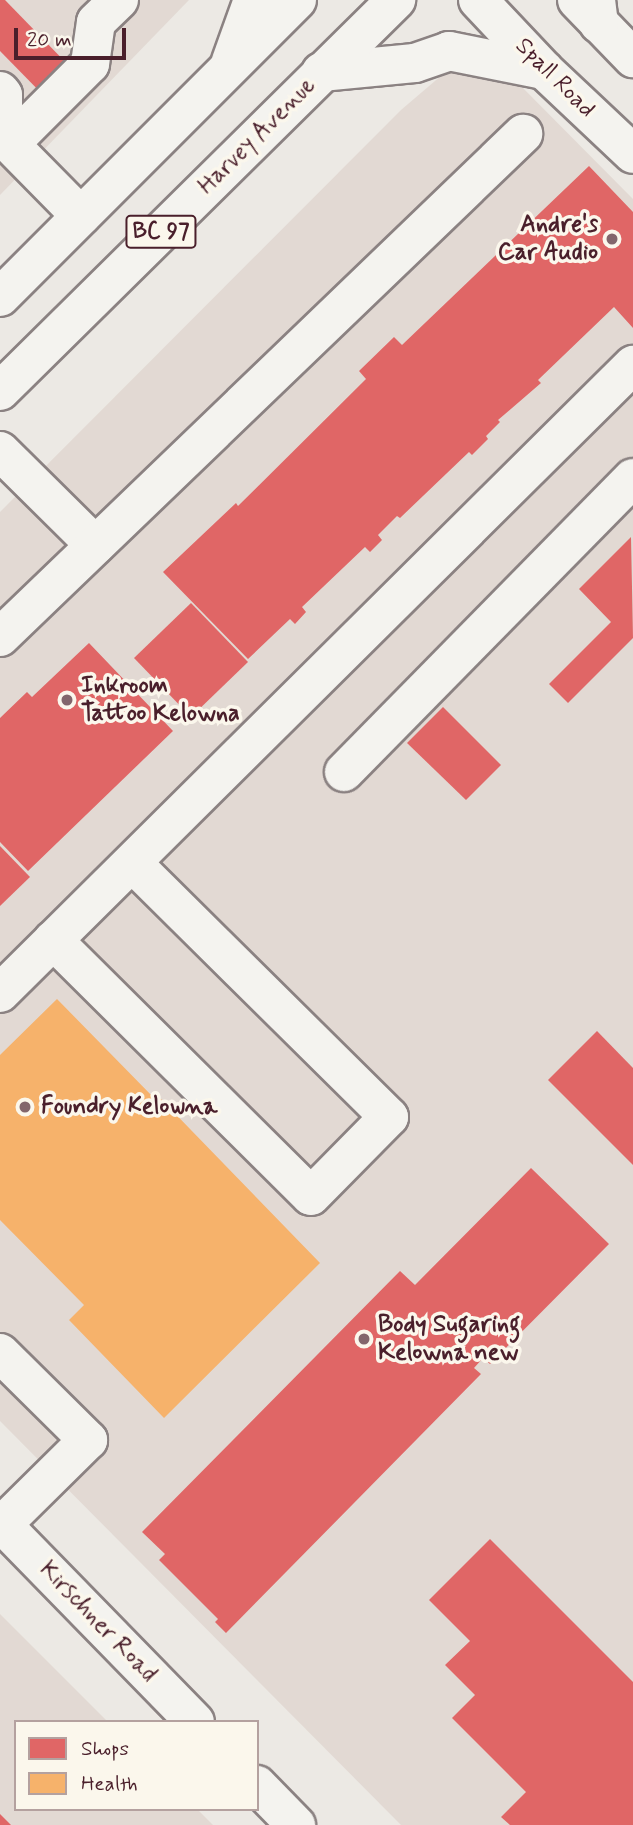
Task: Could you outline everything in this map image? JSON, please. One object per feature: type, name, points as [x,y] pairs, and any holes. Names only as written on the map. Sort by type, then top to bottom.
[{"type":"main road","points":[[4,140],[90,64],[96,22],[119,0]]},
{"type":"main road","points":[[228,69],[253,0]]},
{"type":"main road","name":"BC 97","points":[[0,298],[297,0]]},
{"type":"main road","name":"Harvey Avenue","points":[[0,391],[396,0]]},
{"type":"main road","name":"Spall Road","points":[[478,0],[544,70],[633,154]]},
{"type":"main road","points":[[591,8],[633,58]]},
{"type":"main road","points":[[321,72],[415,63],[449,51],[544,70]]},
{"type":"main road","points":[[0,92],[3,94],[4,140],[81,216]]},
{"type":"main road","points":[[0,637],[523,134]]},
{"type":"main road","points":[[1,990],[633,365]]},
{"type":"main road","points":[[0,451],[95,545]]},
{"type":"main road","points":[[344,772],[633,478]]},
{"type":"main road","points":[[53,940],[311,1196],[389,1117],[132,863]]},
{"type":"main road","points":[[0,1353],[88,1440],[1,1523]]},
{"type":"main road","name":"Kirschner Road","points":[[1,1523],[193,1720]]},
{"type":"shaded area","points":[[0,0],[189,0],[0,195]]},
{"type":"shaded area","points":[[449,69],[515,80],[633,199],[633,1825],[401,1825],[0,1421],[0,512],[401,110]]},
{"type":"shaded area","points":[[0,1614],[106,1720],[14,1720],[14,1811],[199,1811],[213,1825],[0,1825]]},
{"type":"building: Shops","points":[[0,0],[5,0],[76,73],[49,101],[0,51]]},
{"type":"building: Shops","points":[[589,166],[633,212],[633,328],[614,307],[538,380],[541,383],[498,420],[500,422],[486,436],[488,439],[472,455],[469,452],[400,518],[397,516],[378,535],[382,540],[370,552],[365,547],[302,607],[306,612],[295,624],[290,619],[248,659],[163,572],[236,503],[238,506],[366,379],[359,371],[394,337],[402,345]]},
{"type":"building: Shops","points":[[631,537],[633,638],[568,703],[549,684],[611,622],[579,589]]},
{"type":"building: Shops","points":[[191,603],[248,662],[191,717],[134,658]]},
{"type":"building: Shops","points":[[89,643],[173,731],[28,871],[0,842],[0,718],[27,692],[32,697]]},
{"type":"building: Shops","points":[[443,707],[501,765],[466,800],[407,743]]},
{"type":"building: Shops","points":[[0,846],[30,877],[0,906]]},
{"type":"building: Shops","points":[[597,1031],[633,1068],[633,1165],[548,1080]]},
{"type":"building: Shops","points":[[531,1168],[609,1244],[490,1364],[483,1358],[474,1368],[481,1374],[226,1633],[215,1622],[218,1619],[159,1560],[165,1554],[142,1532],[400,1271],[415,1285]]},
{"type":"building: Shops","points":[[490,1539],[633,1682],[633,1825],[510,1825],[501,1817],[526,1792],[452,1718],[475,1695],[445,1665],[470,1641],[429,1600]]},
{"type":"building: Shops","points":[[0,1814],[11,1825],[0,1825]]},
{"type":"building: Health","points":[[57,999],[155,1099],[158,1096],[320,1263],[164,1418],[69,1320],[84,1305],[0,1220],[0,1055]]},
{"type":"place","name":"Andre's Car Audio","points":[[612,239]]},
{"type":"place","name":"Inkroom Tattoo Kelowna","points":[[67,700]]},
{"type":"place","name":"Foundry Kelowna","points":[[25,1107]]},
{"type":"place","name":"Body Sugaring Kelowna new","points":[[364,1339]]}]
